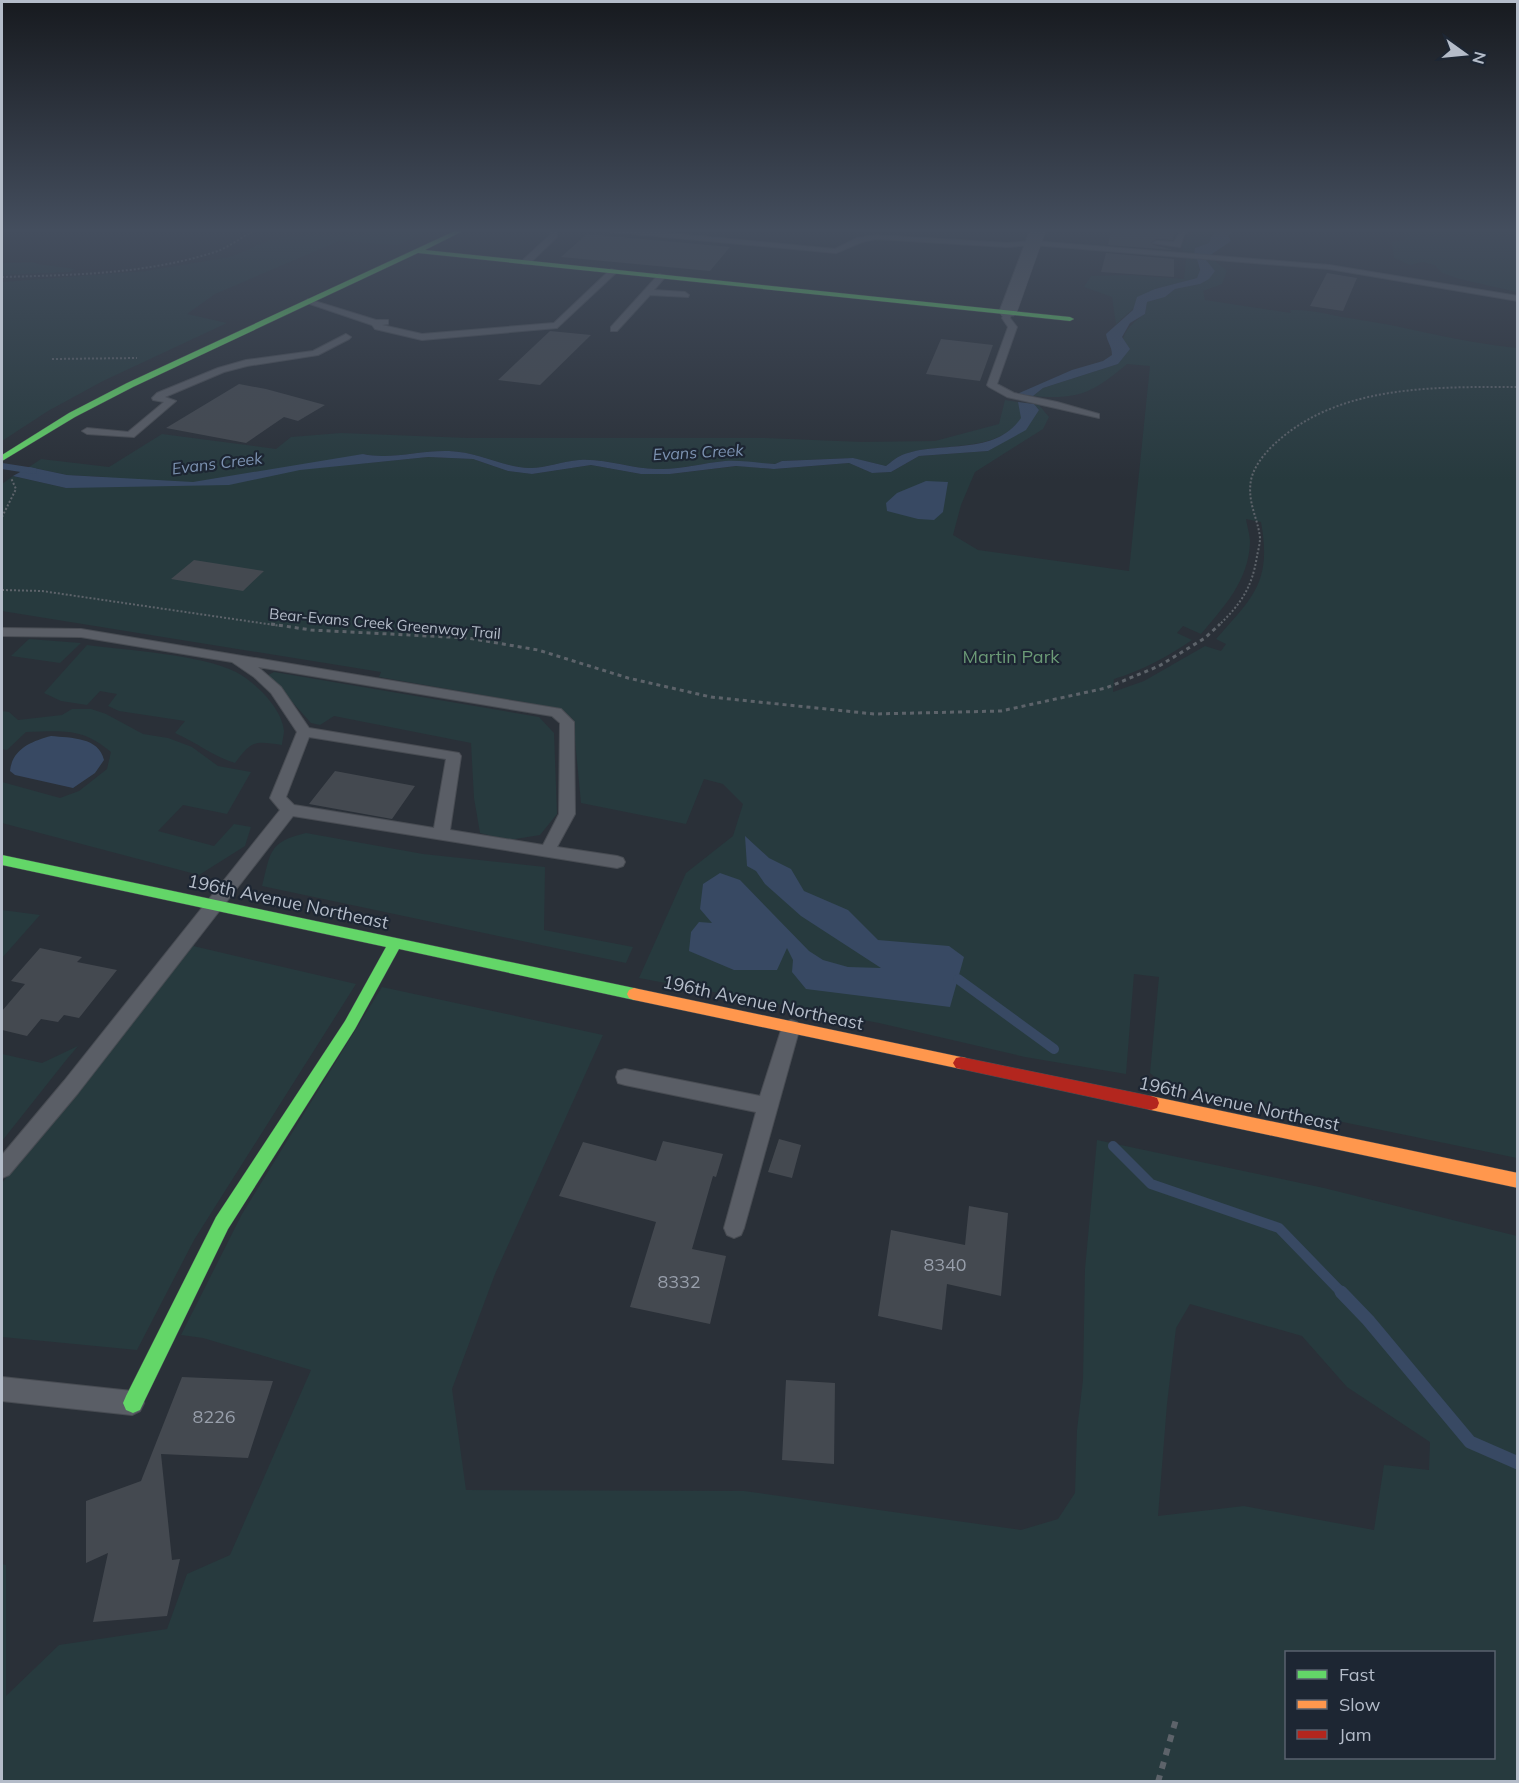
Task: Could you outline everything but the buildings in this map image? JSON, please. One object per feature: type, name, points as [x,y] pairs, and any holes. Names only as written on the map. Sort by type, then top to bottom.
[{"type":"street","points":[[2,458],[72,415],[284,313]]},
{"type":"street","points":[[1020,313],[1070,318]]},
{"type":"street","name":"196th Avenue Northeast","points":[[2,860],[1518,1181]]},
{"type":"street","points":[[133,1403],[222,1223],[350,1025],[395,943]]},
{"type":"lane","points":[[344,313],[376,323],[378,327],[422,337],[557,325],[569,313]]},
{"type":"lane","points":[[614,329],[629,313]]},
{"type":"lane","points":[[1008,313],[1006,318],[1013,327],[992,385],[1015,398],[1044,401],[1095,416]]},
{"type":"lane","points":[[87,431],[130,435],[171,401],[157,398],[160,395],[220,370],[246,363],[315,353],[346,337]]},
{"type":"lane","points":[[2,632],[81,633],[556,712],[567,722],[567,814],[547,850]]},
{"type":"lane","points":[[236,659],[259,672],[285,699],[304,732]]},
{"type":"lane","points":[[304,732],[278,798],[289,810],[617,862]]},
{"type":"lane","points":[[304,732],[454,756],[441,834]]},
{"type":"lane","points":[[2,1169],[71,1087],[289,810]]},
{"type":"lane","points":[[734,1228],[791,1027]]},
{"type":"lane","points":[[625,1077],[768,1106]]},
{"type":"lane","points":[[2,1389],[133,1403]]},
{"type":"path","points":[[52,359],[129,357],[144,358],[170,366]]},
{"type":"path","name":"Bear-Evans Creek Greenway Trail","points":[[2,590],[42,591],[312,630],[468,638],[538,650],[628,678],[711,697],[873,714],[945,714],[1013,709],[1106,688],[1159,666],[1205,638],[1235,610],[1253,581],[1260,539],[1251,508],[1251,478],[1267,450],[1298,425],[1314,415],[1344,404],[1393,393],[1438,387],[1518,387]]},
{"type":"path","points":[[2,517],[16,489],[13,478]]},
{"type":"path","points":[[1158,1782],[1177,1716]]},
{"type":"green space","points":[[2,313],[188,313],[227,323],[103,381],[48,411],[2,441]]},
{"type":"green space","points":[[1114,313],[1128,313],[1116,324]]},
{"type":"green space","name":"Martin Park","points":[[1325,313],[1517,348],[1517,1158],[1163,1085],[1150,1073],[1159,977],[1134,974],[1126,1074],[1025,1057],[879,1023],[639,978],[686,873],[733,836],[743,804],[723,784],[704,779],[686,824],[581,803],[573,719],[558,708],[379,677],[381,672],[2,611],[2,484],[13,476],[66,488],[106,477],[67,475],[29,467],[41,459],[109,467],[162,434],[276,449],[291,437],[341,433],[468,438],[765,438],[862,442],[935,441],[999,424],[1005,400],[1018,402],[1022,418],[1010,430],[997,438],[966,445],[917,451],[900,456],[886,466],[852,458],[782,461],[775,464],[725,461],[666,469],[647,469],[580,460],[530,468],[449,451],[384,456],[363,454],[357,464],[428,457],[473,459],[508,471],[532,474],[591,465],[641,474],[670,474],[738,466],[774,469],[849,463],[872,473],[891,472],[919,456],[988,451],[1003,442],[1039,410],[1034,404],[1039,405],[1049,417],[1043,429],[975,472],[961,505],[953,535],[978,550],[1129,571],[1150,366],[1127,364],[1094,388],[1074,395],[1033,396],[1043,388],[1118,364],[1124,335],[1137,319],[1145,314]],"holes":[[[1246,519],[1261,522],[1264,560],[1256,587],[1240,611],[1216,639],[1226,644],[1221,651],[1205,646],[1144,681],[1113,692],[1114,679],[1135,672],[1192,640],[1177,633],[1183,626],[1201,634],[1218,614],[1240,581],[1249,556],[1250,536]]]},
{"type":"green space","points":[[29,639],[81,643],[60,663],[11,656]]},
{"type":"green space","points":[[87,645],[185,657],[222,666],[236,672],[259,689],[273,705],[282,722],[284,731],[282,745],[255,744],[250,746],[235,763],[175,733],[185,721],[119,711],[108,706],[117,694],[100,691],[87,705],[61,701],[44,693]]},
{"type":"green space","points":[[274,672],[539,717],[554,733],[557,814],[540,835],[509,840],[480,833],[474,798],[471,743],[334,716],[320,725],[311,723],[268,675]]},
{"type":"green space","points":[[72,709],[91,709],[106,714],[143,734],[168,738],[192,747],[218,766],[251,772],[227,814],[183,805],[158,831],[214,846],[234,824],[251,827],[245,846],[199,875],[2,823],[2,782],[60,798],[79,791],[107,769],[111,752],[91,738],[71,732],[26,732],[7,750],[2,749],[2,711],[9,712],[18,720],[62,715]]},
{"type":"green space","points":[[306,833],[423,854],[545,867],[544,930],[633,947],[626,963],[262,886],[273,850],[284,840]]},
{"type":"green space","points":[[2,910],[40,915],[2,958]]},
{"type":"green space","points":[[189,945],[356,984],[194,1240],[137,1350],[2,1337],[2,1183]]},
{"type":"green space","points":[[382,987],[603,1035],[495,1274],[452,1389],[466,1490],[744,1491],[1021,1530],[1058,1519],[1075,1493],[1077,1430],[1083,1380],[1085,1269],[1097,1140],[1324,1188],[1517,1236],[1517,1781],[2,1782],[2,1564],[6,1565],[6,1696],[59,1645],[167,1629],[187,1574],[230,1555],[311,1370],[203,1338],[181,1335],[242,1214]],"holes":[[[1190,1304],[1302,1336],[1347,1387],[1430,1442],[1429,1470],[1384,1465],[1374,1530],[1244,1506],[1158,1516],[1176,1328]]]},
{"type":"green space","points":[[78,1046],[2,1141],[2,1054],[42,1063]]},
{"type":"water","points":[[1129,313],[1145,313],[1130,323],[1122,337],[1130,349],[1118,364],[1043,388],[1033,396],[1017,394],[1072,370],[1103,361],[1112,355],[1106,334]]},
{"type":"water","points":[[1018,402],[1034,404],[1039,410],[1026,430],[988,451],[919,456],[891,472],[872,473],[849,463],[774,469],[736,466],[670,474],[641,474],[591,465],[532,474],[508,471],[473,459],[428,457],[300,470],[229,485],[66,488],[13,476],[29,467],[67,475],[193,482],[363,454],[384,456],[438,451],[460,452],[530,468],[579,460],[647,469],[666,469],[725,461],[775,464],[782,461],[853,458],[886,466],[900,456],[917,451],[982,443],[996,438],[1010,430],[1021,418]]},
{"type":"water","points":[[926,481],[948,482],[943,512],[934,520],[918,519],[887,511],[886,503],[897,493]]},
{"type":"water","points":[[51,736],[75,738],[90,743],[101,752],[104,760],[95,773],[73,788],[15,775],[10,771],[15,757],[24,747]]},
{"type":"water","points":[[745,836],[769,858],[791,869],[804,891],[848,910],[878,940],[949,946],[964,957],[950,1007],[806,989],[792,972],[793,960],[787,948],[777,970],[734,970],[689,951],[691,932],[699,922],[712,923],[700,909],[703,884],[720,873],[740,880],[809,951],[823,960],[848,967],[881,968],[801,916],[765,884],[756,871],[747,866]]},
{"type":"waterway","name":"Evans Creek","points":[[2,466],[34,471]]},
{"type":"waterway","points":[[958,979],[1054,1049]]},
{"type":"waterway","points":[[1113,1146],[1151,1184],[1279,1228],[1342,1293]]},
{"type":"waterway","points":[[1341,1292],[1368,1320],[1470,1442],[1518,1463]]},
{"type":"traffic: fast","points":[[2,458],[72,415],[130,385],[284,313]]},
{"type":"traffic: fast","points":[[1014,313],[1070,319]]},
{"type":"traffic: fast","points":[[2,860],[634,994]]},
{"type":"traffic: fast","points":[[133,1403],[222,1223],[350,1025],[395,943]]},
{"type":"traffic: slow","points":[[634,994],[961,1063]]},
{"type":"traffic: slow","points":[[1151,1103],[1518,1181]]},
{"type":"traffic: jam","points":[[961,1063],[1151,1103]]}]
